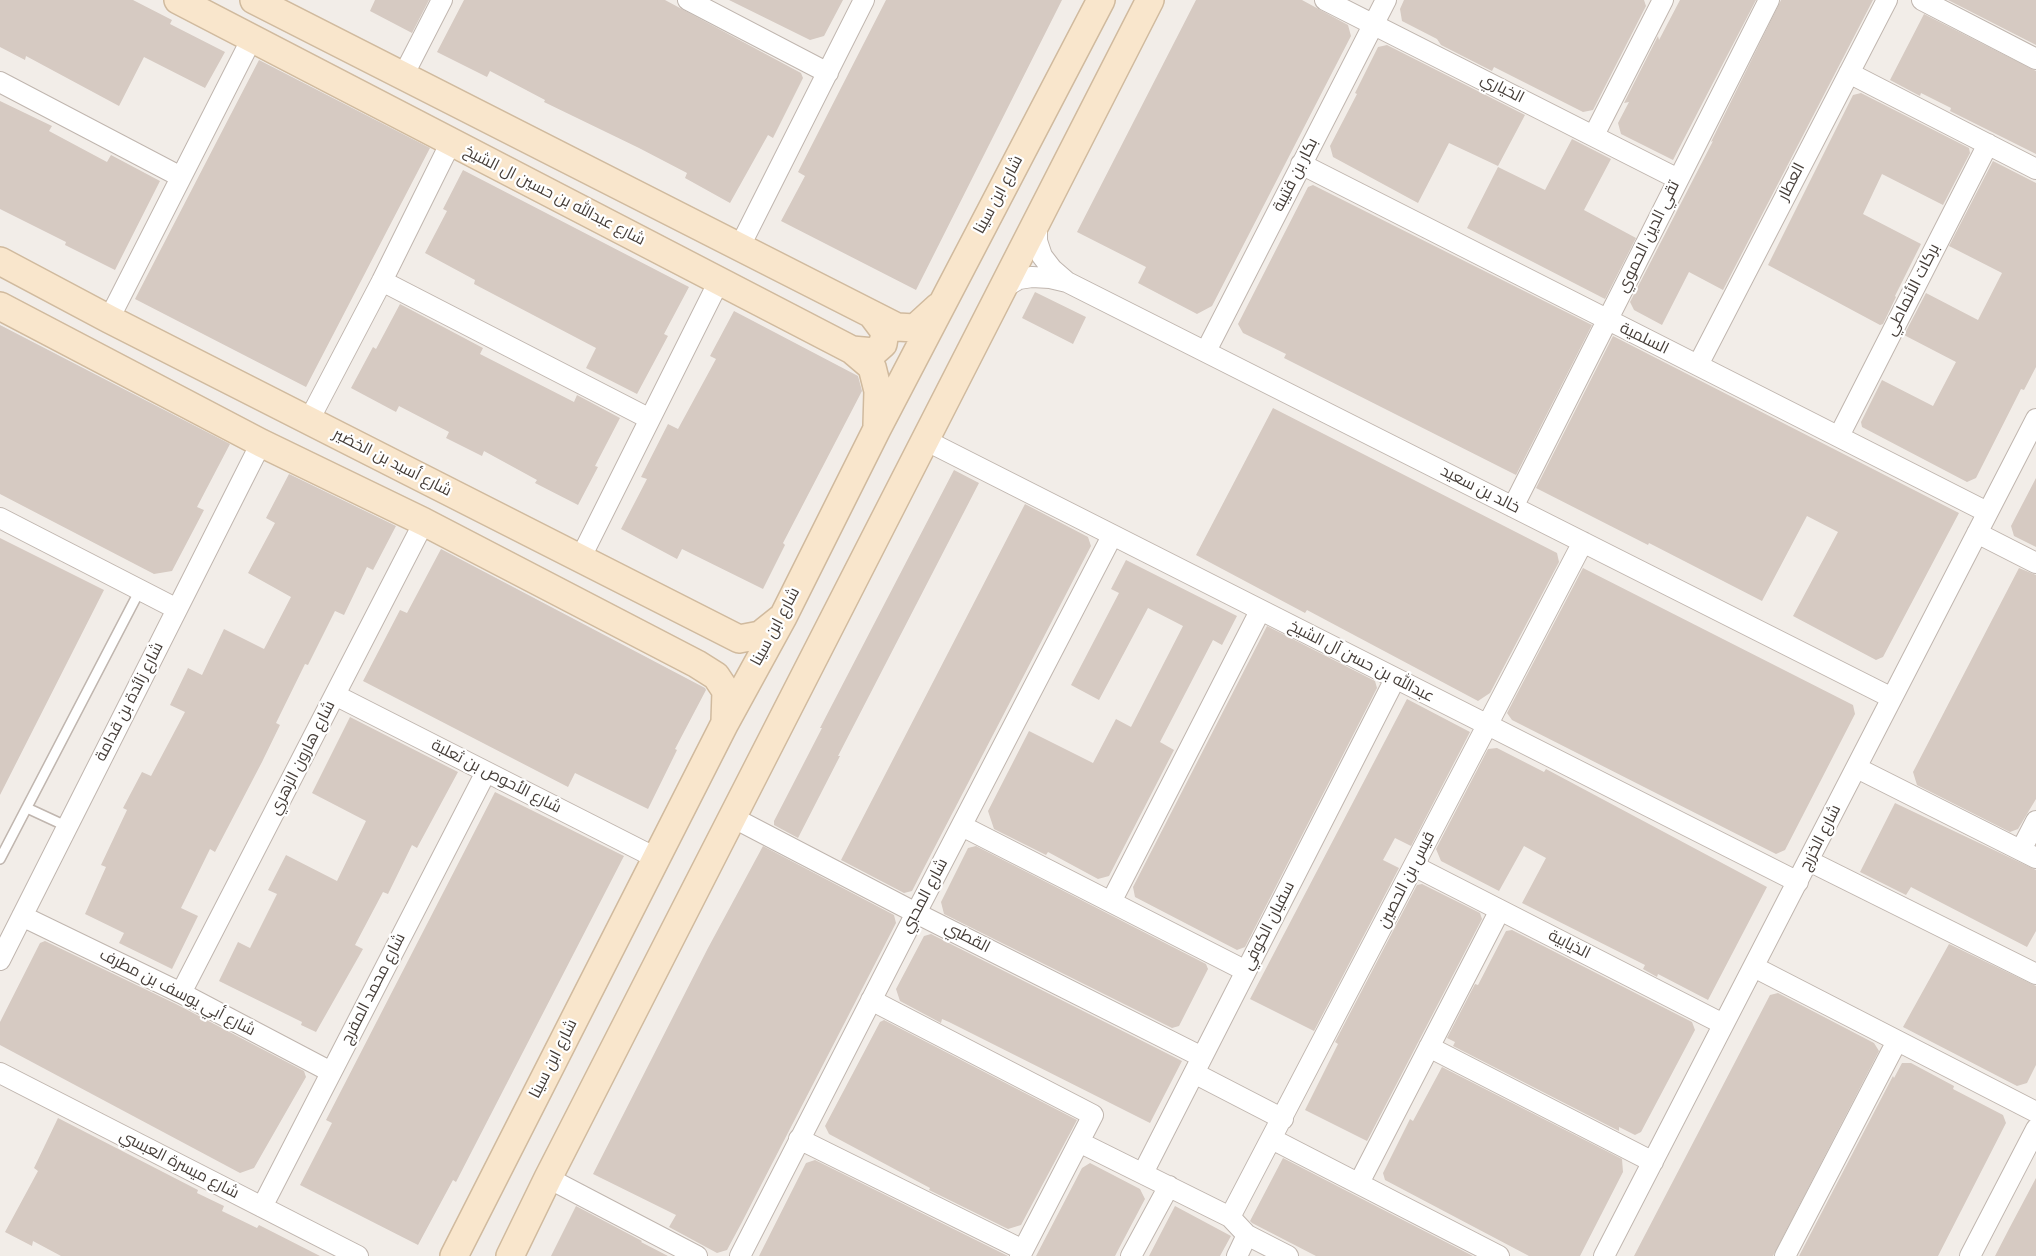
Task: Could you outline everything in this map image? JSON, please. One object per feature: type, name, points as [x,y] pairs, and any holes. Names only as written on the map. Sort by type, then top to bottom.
[{"type":"street","name":"شارع عبدالله بن حسين ال الشيخ","points":[[178,0],[852,350],[872,367],[878,391],[877,429]]},
{"type":"street","points":[[254,0],[897,327],[915,328],[943,302]]},
{"type":"street","points":[[403,76],[442,0]]},
{"type":"street","points":[[688,0],[828,73]]},
{"type":"street","points":[[739,248],[864,0]]},
{"type":"street","name":"شارع ابن سينا","points":[[454,1256],[725,723],[783,617],[877,429],[1101,0]]},
{"type":"street","points":[[510,1256],[1150,0]]},
{"type":"street","name":"الخياري","points":[[1325,0],[1678,179]]},
{"type":"street","name":"بكار بن قتيبة","points":[[1206,351],[1386,0]]},
{"type":"street","points":[[1594,135],[1663,0]]},
{"type":"street","name":"تقي الدين الحموي","points":[[1514,507],[1769,0]]},
{"type":"street","name":"العطار","points":[[1698,365],[1887,0]]},
{"type":"street","points":[[1922,0],[2036,59]]},
{"type":"street","points":[[109,319],[252,38]]},
{"type":"street","points":[[1849,74],[2036,169]]},
{"type":"street","points":[[0,82],[181,177]]},
{"type":"street","points":[[309,420],[451,142]]},
{"type":"street","name":"بركات الأنماطي","points":[[1839,436],[1988,144]]},
{"type":"street","name":"السلمية","points":[[1301,164],[1987,512]]},
{"type":"street","name":"خالد بن سعيد","points":[[1037,220],[1037,241],[1042,256],[1052,269],[1067,282]]},
{"type":"street","name":"شارع أسيد بن الخضير","points":[[0,261],[109,319],[739,639],[760,635],[783,617]]},
{"type":"street","name":"خالد بن سعيد","points":[[1003,288],[1019,279],[1032,277],[1067,282],[1892,698]]},
{"type":"street","points":[[382,281],[650,419]]},
{"type":"street","points":[[580,559],[719,281]]},
{"type":"street","points":[[0,306],[261,443],[424,522],[697,664],[716,676],[726,691],[725,723]]},
{"type":"street","points":[[852,350],[874,352],[883,344],[885,332],[873,316]]},
{"type":"street","name":"شارع الخزرج","points":[[1605,1256],[1987,512],[2034,426]]},
{"type":"street","name":"عبدالله بن حسن آل الشيخ","points":[[925,440],[1798,882]]},
{"type":"street","name":"شارع زائدة بن قدامة","points":[[0,960],[261,443]]},
{"type":"street","points":[[0,518],[177,609]]},
{"type":"street","name":"شارع هارون الزهري","points":[[182,993],[424,522]]},
{"type":"street","points":[[1977,533],[2036,563]]},
{"type":"street","name":"شارع المحبي","points":[[740,1256],[1112,536]]},
{"type":"street","name":"قيس بن الحصين","points":[[1230,1217],[1583,542]]},
{"type":"street","points":[[1111,902],[1260,611]]},
{"type":"street","points":[[697,664],[719,666],[730,657],[728,643],[716,628]]},
{"type":"street","name":"سفيان الكوفي","points":[[1143,1173],[1395,679]]},
{"type":"street","name":"شارع الأحوص بن ثعلبة","points":[[335,695],[656,858]]},
{"type":"street","points":[[1857,768],[2028,854],[2036,821]]},
{"type":"street","name":"شارع محمد المفرج","points":[[262,1207],[486,772]]},
{"type":"street","name":"القطبي","points":[[732,817],[1198,1065],[1283,1119]]},
{"type":"street","points":[[962,826],[1246,971]]},
{"type":"street","points":[[1809,861],[2036,974]]},
{"type":"street","name":"الذيابية","points":[[1414,866],[1723,1023]]},
{"type":"street","points":[[1359,1183],[1500,910]]},
{"type":"street","name":"شارع أبي يوسف بن مطرف","points":[[22,916],[182,993],[331,1072]]},
{"type":"street","points":[[1754,966],[2036,1112]]},
{"type":"street","points":[[799,1139],[1021,1253],[1093,1115],[871,1000]]},
{"type":"street","points":[[1785,1256],[1897,1041]]},
{"type":"street","points":[[1429,1047],[1653,1162]]},
{"type":"street","name":"شارع ميسرة العبسي","points":[[0,1073],[358,1256]]},
{"type":"street","points":[[1970,1256],[2036,1129]]},
{"type":"street","points":[[1272,1139],[1499,1256]]},
{"type":"street","points":[[1079,1142],[1230,1217],[1248,1235],[1288,1256]]},
{"type":"street","points":[[548,1178],[697,1256]]},
{"type":"street","points":[[1131,1256],[1168,1186]]},
{"type":"street","points":[[1237,1256],[1248,1235]]},
{"type":"lane","points":[[0,859],[140,590]]},
{"type":"lane","points":[[27,807],[68,826]]},
{"type":"building","points":[[0,0],[133,0],[172,20],[170,24],[225,52],[205,88],[144,57],[119,106],[26,56],[25,60],[0,47]]},
{"type":"building","points":[[375,0],[429,0],[412,33],[370,11]]},
{"type":"building","points":[[464,0],[665,0],[801,73],[803,78],[773,138],[768,135],[730,203],[685,178],[687,173],[544,102],[545,100],[490,71],[487,77],[437,52]]},
{"type":"building","points":[[729,0],[843,0],[824,36],[810,40]]},
{"type":"building","points":[[886,0],[1062,0],[916,290],[781,221],[805,176],[798,172]]},
{"type":"building","points":[[1196,0],[1302,0],[1348,25],[1351,36],[1212,306],[1197,314],[1138,283],[1146,267],[1077,232]]},
{"type":"building","points":[[1404,0],[1644,0],[1646,6],[1593,110],[1583,112],[1494,67],[1492,71],[1441,45],[1437,39],[1402,21],[1400,9]]},
{"type":"building","points":[[1680,0],[1756,0],[1673,160],[1621,134],[1618,123],[1629,102],[1624,103],[1658,36],[1659,40]]},
{"type":"building","points":[[1781,0],[1873,0],[1723,290],[1689,272],[1662,325],[1634,310],[1630,302],[1713,141],[1711,142]]},
{"type":"building","points":[[1948,0],[2036,0],[2036,45]]},
{"type":"building","points":[[1924,14],[2036,71],[2036,154],[1950,111],[1951,108],[1921,93],[1920,96],[1890,80]]},
{"type":"building","points":[[1387,45],[1525,115],[1498,166],[1449,143],[1418,203],[1333,157],[1330,146],[1357,94],[1355,93],[1378,47]]},
{"type":"building","points":[[259,60],[430,148],[306,387],[135,299]]},
{"type":"building","points":[[1861,93],[1969,148],[1970,153],[1943,205],[1882,174],[1863,214],[1921,244],[1883,324],[1880,325],[1768,265],[1853,95]]},
{"type":"building","points":[[0,101],[52,126],[49,131],[107,162],[111,155],[160,181],[115,270],[0,209]]},
{"type":"building","points":[[1572,139],[1611,159],[1584,210],[1636,238],[1605,299],[1467,228],[1498,167],[1545,190]]},
{"type":"building","points":[[1993,161],[2036,183],[2036,367],[2024,390],[2021,389],[1976,478],[1967,482],[1862,427],[1861,422],[1882,380],[1933,406],[1956,362],[1904,335],[1926,293],[1978,320],[2001,275],[2002,273],[1949,246]]},
{"type":"building","points":[[463,170],[689,287],[664,334],[668,336],[637,394],[586,368],[596,348],[474,284],[475,280],[425,253],[447,211],[443,209]]},
{"type":"building","points":[[1313,185],[1592,325],[1516,475],[1284,358],[1286,354],[1243,333],[1238,324],[1308,187]]},
{"type":"building","points":[[1035,292],[1086,317],[1073,344],[1022,318]]},
{"type":"building","points":[[400,304],[483,348],[480,354],[574,402],[577,395],[620,418],[578,505],[535,483],[537,480],[484,451],[482,456],[446,438],[449,432],[399,406],[396,412],[351,388],[373,347],[376,349]]},
{"type":"building","points":[[734,311],[858,376],[862,391],[783,543],[785,545],[763,589],[682,549],[677,559],[621,529],[647,479],[641,477],[668,424],[678,429],[716,359],[710,356]]},
{"type":"building","points":[[0,325],[230,444],[197,507],[204,510],[172,571],[154,574],[0,494]]},
{"type":"building","points":[[1613,336],[1959,513],[1883,657],[1876,660],[1793,616],[1838,532],[1807,516],[1762,601],[1536,488]]},
{"type":"building","points":[[1273,408],[1557,553],[1559,562],[1490,693],[1478,701],[1307,610],[1305,613],[1196,555]]},
{"type":"building","points":[[954,470],[979,483],[798,838],[774,825],[774,821]]},
{"type":"building","points":[[289,474],[396,526],[373,570],[367,567],[344,615],[335,611],[308,665],[305,664],[276,723],[280,725],[215,852],[210,849],[181,908],[198,916],[172,969],[119,943],[124,933],[85,914],[106,867],[101,865],[127,810],[123,808],[142,772],[151,776],[185,712],[170,705],[188,668],[202,675],[224,629],[264,649],[291,597],[248,573],[275,523],[266,518]]},
{"type":"building","points":[[2036,478],[2036,547],[2014,536],[2011,526]]},
{"type":"building","points":[[1025,504],[1088,537],[1091,546],[912,891],[904,893],[841,860]]},
{"type":"building","points":[[0,538],[104,590],[0,795]]},
{"type":"building","points":[[441,549],[705,688],[648,809],[575,773],[568,787],[363,681],[400,610],[407,613]]},
{"type":"building","points":[[1126,560],[1237,616],[1222,645],[1213,640],[1160,742],[1174,750],[1109,876],[1098,879],[1048,852],[1046,855],[994,829],[988,811],[1029,731],[1093,763],[1116,719],[1131,727],[1183,626],[1148,608],[1099,700],[1071,685],[1119,593],[1111,589]]},
{"type":"building","points":[[1583,568],[1853,705],[1855,714],[1785,850],[1776,854],[1512,720],[1507,713]]},
{"type":"building","points":[[2019,568],[2036,575],[2036,799],[2018,829],[2010,832],[1917,785],[1913,772]]},
{"type":"building","points":[[1267,626],[1375,681],[1377,688],[1245,947],[1237,950],[1135,897],[1133,887]]},
{"type":"building","points":[[1407,699],[1470,732],[1411,846],[1395,838],[1383,860],[1399,868],[1314,1031],[1250,999]]},
{"type":"building","points":[[350,717],[458,772],[417,848],[412,845],[388,894],[383,892],[355,945],[363,949],[316,1032],[301,1025],[302,1022],[219,981],[238,942],[250,948],[277,894],[268,890],[286,855],[337,881],[366,821],[312,793]]},
{"type":"building","points":[[1497,748],[1544,772],[1546,769],[1767,887],[1708,1000],[1658,974],[1657,977],[1643,969],[1645,965],[1522,903],[1546,858],[1524,846],[1499,891],[1441,861],[1436,849],[1488,749]]},
{"type":"building","points":[[495,792],[624,856],[456,1182],[453,1180],[418,1245],[300,1185],[332,1123],[326,1120]]},
{"type":"building","points":[[1895,803],[2036,870],[2036,931],[2027,947],[1911,887],[1906,895],[1860,872]]},
{"type":"building","points":[[763,846],[894,915],[896,923],[727,1250],[717,1253],[669,1227],[676,1215],[593,1174],[708,948]]},
{"type":"building","points":[[976,846],[1206,964],[1208,969],[1179,1026],[1172,1028],[944,914],[941,902],[968,848]]},
{"type":"building","points":[[1422,884],[1480,913],[1482,919],[1367,1141],[1305,1110],[1338,1044],[1335,1042],[1417,885]]},
{"type":"building","points":[[1512,930],[1692,1022],[1695,1030],[1641,1132],[1635,1135],[1619,1127],[1619,1131],[1453,1046],[1455,1042],[1447,1038],[1506,931]]},
{"type":"building","points":[[931,934],[1182,1061],[1150,1123],[949,1022],[942,1019],[941,1023],[900,1001],[896,989],[924,936]]},
{"type":"building","points":[[45,941],[176,1004],[304,1071],[306,1077],[254,1168],[240,1173],[0,1045],[0,1022],[40,943]]},
{"type":"building","points":[[1949,944],[2036,986],[2036,1065],[2027,1083],[2017,1086],[1903,1027]]},
{"type":"building","points":[[1778,993],[1874,1043],[1879,1051],[1773,1256],[1634,1256],[1770,995]]},
{"type":"building","points":[[884,1020],[1077,1120],[1021,1225],[1008,1229],[929,1190],[930,1188],[829,1134],[825,1126],[880,1022]]},
{"type":"building","points":[[1902,1063],[1911,1063],[1954,1086],[1953,1089],[2003,1115],[2006,1123],[1938,1256],[1799,1256],[1893,1076],[1894,1078]]},
{"type":"building","points":[[1442,1067],[1622,1159],[1623,1172],[1580,1256],[1529,1256],[1385,1180],[1383,1173],[1410,1119],[1413,1121]]},
{"type":"building","points":[[58,1118],[198,1190],[197,1193],[224,1206],[222,1211],[257,1228],[259,1225],[320,1256],[61,1256],[33,1241],[32,1246],[5,1232],[38,1171],[34,1168]]},
{"type":"building","points":[[1283,1158],[1473,1256],[1316,1256],[1252,1223],[1250,1221]]},
{"type":"building","points":[[815,1160],[1008,1256],[759,1256],[806,1163]]},
{"type":"building","points":[[1090,1163],[1140,1189],[1145,1199],[1115,1256],[1036,1256],[1082,1168]]},
{"type":"building","points":[[2036,1178],[2036,1256],[1995,1256],[2010,1227]]},
{"type":"building","points":[[576,1206],[642,1241],[668,1256],[551,1256]]},
{"type":"building","points":[[1175,1206],[1231,1236],[1220,1256],[1149,1256]]}]
